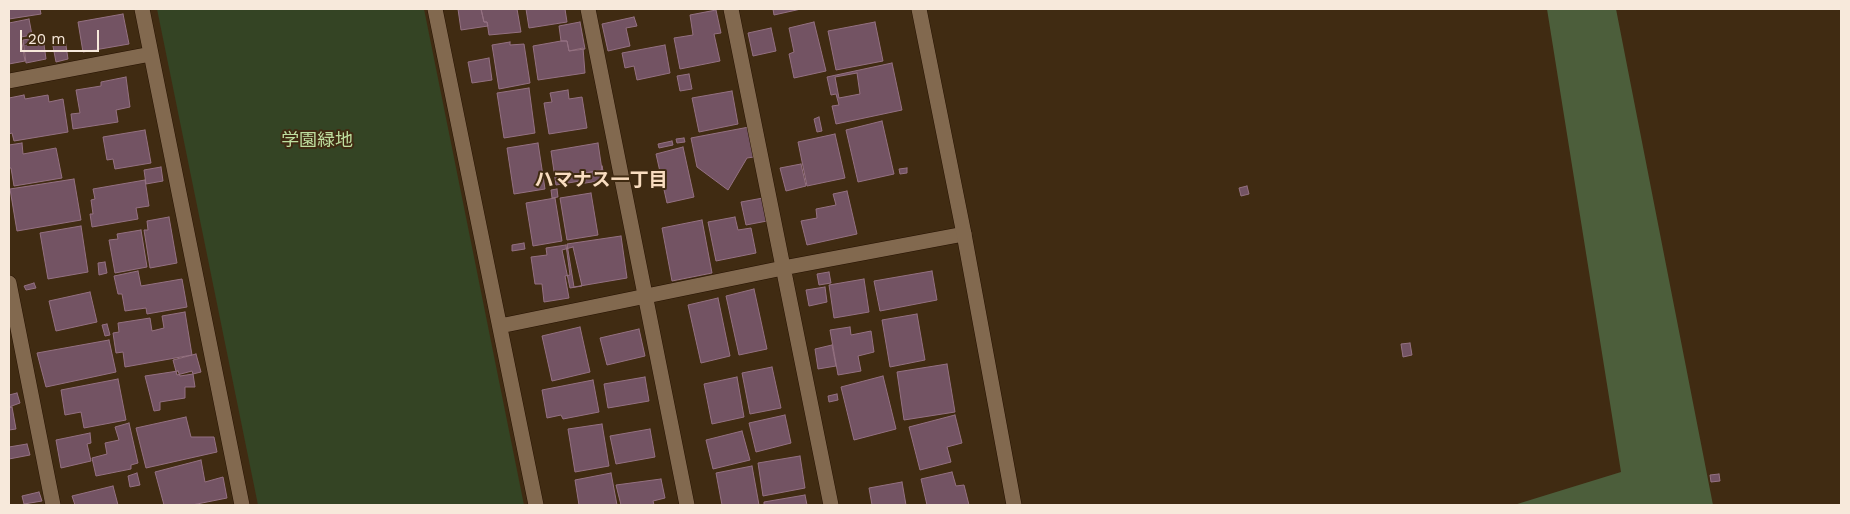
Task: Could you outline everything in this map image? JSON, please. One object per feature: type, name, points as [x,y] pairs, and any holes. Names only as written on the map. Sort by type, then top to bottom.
[{"type":"street","points":[[142,9],[242,505]]},
{"type":"street","points":[[435,9],[536,505]]},
{"type":"street","points":[[588,9],[688,505]]},
{"type":"street","points":[[731,9],[831,505]]},
{"type":"street","points":[[919,9],[964,234],[1014,505]]},
{"type":"street","points":[[9,81],[151,54]]},
{"type":"street","points":[[500,326],[645,295],[964,234]]},
{"type":"street","points":[[9,283],[53,505]]},
{"type":"green space","name":"学園緑地","points":[[157,9],[424,9],[524,505],[258,505]]},
{"type":"green space","points":[[1547,9],[1616,9],[1713,505],[1514,505],[1621,472]]},
{"type":"building","points":[[9,9],[40,9],[41,14],[9,19]]},
{"type":"building","points":[[458,9],[481,9],[484,22],[487,22],[488,26],[461,30]]},
{"type":"building","points":[[481,9],[517,9],[521,32],[489,35],[487,22],[484,22]]},
{"type":"building","points":[[526,9],[565,9],[567,22],[529,28]]},
{"type":"building","points":[[773,9],[801,9],[774,15]]},
{"type":"building","points":[[716,10],[721,33],[714,34],[720,61],[680,69],[674,38],[693,35],[690,15]]},
{"type":"building","points":[[123,14],[129,44],[83,52],[78,22]]},
{"type":"building","points":[[634,17],[637,26],[626,28],[630,46],[608,51],[602,24]]},
{"type":"building","points":[[29,19],[32,35],[21,37],[25,61],[9,64],[9,23]]},
{"type":"building","points":[[580,22],[585,49],[569,51],[567,41],[561,41],[559,26]]},
{"type":"building","points":[[814,22],[826,71],[794,78],[789,54],[794,52],[789,28]]},
{"type":"building","points":[[875,22],[883,61],[836,70],[828,31]]},
{"type":"building","points":[[771,28],[776,51],[753,56],[748,33]]},
{"type":"building","points":[[43,37],[46,59],[26,63],[23,40]]},
{"type":"building","points":[[65,39],[68,59],[56,62],[52,41]]},
{"type":"building","points":[[567,41],[569,51],[583,48],[585,73],[538,80],[533,46]]},
{"type":"building","points":[[510,42],[510,45],[524,44],[530,83],[499,89],[492,45]]},
{"type":"building","points":[[665,45],[670,73],[637,80],[634,66],[625,68],[622,53]]},
{"type":"building","points":[[489,58],[492,80],[472,83],[468,62]]},
{"type":"building","points":[[892,63],[902,110],[836,124],[832,106],[839,105],[836,94],[831,95],[827,77]]},
{"type":"building","points":[[857,73],[860,94],[839,98],[835,77]]},
{"type":"building","points":[[689,74],[692,89],[680,91],[677,76]]},
{"type":"building","points":[[126,77],[130,107],[116,110],[118,122],[73,129],[71,114],[80,113],[76,90],[101,86],[101,82]]},
{"type":"building","points":[[529,88],[535,133],[504,138],[497,93]]},
{"type":"building","points":[[568,90],[569,99],[582,97],[587,128],[549,134],[544,103],[552,102],[550,93]]},
{"type":"building","points":[[732,91],[738,124],[699,132],[692,98]]},
{"type":"building","points":[[24,95],[25,99],[48,95],[49,102],[63,99],[68,132],[14,141],[12,133],[9,134],[9,98]]},
{"type":"building","points":[[819,117],[822,131],[817,132],[814,119]]},
{"type":"building","points":[[882,121],[894,174],[858,182],[846,130]]},
{"type":"building","points":[[749,127],[754,157],[747,158],[728,190],[697,167],[691,138]]},
{"type":"building","points":[[145,130],[151,163],[115,169],[113,159],[107,160],[103,137]]},
{"type":"building","points":[[835,134],[845,178],[807,186],[798,142]]},
{"type":"building","points":[[684,138],[685,142],[677,143],[676,139]]},
{"type":"building","points":[[672,141],[673,145],[659,148],[658,144]]},
{"type":"building","points":[[22,143],[23,154],[56,148],[62,178],[14,186],[11,168],[9,168],[9,145]]},
{"type":"building","points":[[538,143],[545,189],[514,194],[507,148]]},
{"type":"building","points":[[598,143],[602,170],[585,173],[586,180],[556,185],[551,151]]},
{"type":"building","points":[[683,147],[694,197],[667,203],[656,154]]},
{"type":"building","points":[[801,164],[806,186],[786,191],[780,168]]},
{"type":"building","points":[[602,166],[605,180],[579,184],[579,181],[586,180],[585,173],[602,170]]},
{"type":"building","points":[[161,167],[163,181],[146,184],[144,170]]},
{"type":"building","points":[[907,168],[907,173],[900,174],[899,169]]},
{"type":"building","points":[[74,179],[81,220],[17,231],[10,189]]},
{"type":"building","points":[[145,180],[149,206],[136,208],[138,219],[92,227],[90,214],[93,214],[91,200],[95,199],[93,189]]},
{"type":"building","points":[[1247,186],[1249,194],[1241,196],[1239,188]]},
{"type":"building","points":[[557,189],[558,197],[552,198],[551,190]]},
{"type":"building","points":[[847,191],[857,234],[807,245],[801,221],[817,218],[816,209],[836,205],[833,194]]},
{"type":"building","points":[[591,193],[598,235],[567,240],[560,198]]},
{"type":"building","points":[[555,198],[562,241],[533,246],[526,203]]},
{"type":"building","points":[[763,198],[767,221],[746,225],[741,202]]},
{"type":"building","points":[[169,217],[177,263],[150,268],[144,230],[148,230],[147,221]]},
{"type":"building","points":[[735,217],[738,230],[751,228],[756,253],[716,261],[708,222]]},
{"type":"building","points":[[702,220],[712,273],[672,281],[662,228]]},
{"type":"building","points":[[81,226],[88,272],[48,279],[40,233]]},
{"type":"building","points":[[141,230],[147,267],[115,273],[109,240],[118,239],[117,234]]},
{"type":"building","points":[[621,236],[627,278],[574,287],[567,244]]},
{"type":"building","points":[[524,243],[525,249],[512,251],[512,245]]},
{"type":"building","points":[[566,245],[570,275],[565,276],[569,298],[544,302],[542,284],[535,284],[531,257],[547,255],[546,248]]},
{"type":"building","points":[[573,247],[582,286],[570,288],[562,250]]},
{"type":"building","points":[[105,262],[107,273],[99,275],[98,263]]},
{"type":"building","points":[[138,271],[141,286],[182,279],[187,307],[147,314],[146,308],[125,311],[122,294],[118,294],[114,276]]},
{"type":"building","points":[[932,271],[937,300],[880,311],[874,281]]},
{"type":"building","points":[[829,272],[831,283],[819,285],[817,274]]},
{"type":"building","points":[[864,279],[869,312],[834,318],[829,285]]},
{"type":"building","points":[[34,283],[36,288],[26,290],[24,286]]},
{"type":"building","points":[[825,287],[827,302],[809,306],[806,290]]},
{"type":"building","points":[[754,289],[767,349],[739,355],[726,296]]},
{"type":"building","points":[[90,292],[97,322],[56,331],[49,301]]},
{"type":"building","points":[[718,298],[730,356],[701,363],[688,305]]},
{"type":"building","points":[[185,312],[192,355],[125,367],[123,352],[116,353],[113,333],[119,332],[118,323],[150,318],[152,331],[164,328],[162,316]]},
{"type":"building","points":[[917,314],[925,360],[890,367],[882,320]]},
{"type":"building","points":[[107,324],[110,335],[105,336],[102,325]]},
{"type":"building","points":[[580,327],[590,372],[552,381],[542,336]]},
{"type":"building","points":[[850,327],[851,335],[871,331],[874,352],[858,356],[861,371],[838,375],[830,330]]},
{"type":"building","points":[[639,329],[645,356],[607,365],[600,338]]},
{"type":"building","points":[[109,340],[116,372],[46,387],[37,353]]},
{"type":"building","points":[[1410,343],[1412,355],[1403,357],[1401,344]]},
{"type":"building","points":[[832,345],[836,366],[818,369],[815,349]]},
{"type":"building","points":[[196,354],[201,372],[193,374],[192,371],[177,375],[173,360]]},
{"type":"building","points":[[947,364],[955,412],[904,420],[897,372]]},
{"type":"building","points":[[772,367],[781,408],[750,414],[742,373]]},
{"type":"building","points":[[178,371],[180,376],[193,374],[195,387],[185,387],[185,398],[160,402],[160,410],[154,411],[145,376]]},
{"type":"building","points":[[883,376],[896,429],[854,440],[841,387]]},
{"type":"building","points":[[645,377],[649,401],[608,408],[604,384]]},
{"type":"building","points":[[737,377],[744,417],[712,424],[704,384]]},
{"type":"building","points":[[118,379],[126,420],[84,428],[81,412],[65,415],[61,390]]},
{"type":"building","points":[[593,380],[599,412],[563,419],[561,415],[547,418],[542,390]]},
{"type":"building","points":[[17,393],[20,403],[9,407],[9,395]]},
{"type":"building","points":[[837,394],[838,400],[829,402],[828,396]]},
{"type":"building","points":[[12,407],[16,429],[9,430],[9,408]]},
{"type":"building","points":[[785,415],[791,443],[756,452],[749,423]]},
{"type":"building","points":[[955,415],[962,443],[947,447],[951,462],[920,470],[909,427]]},
{"type":"building","points":[[186,417],[191,437],[214,437],[217,452],[146,468],[136,428]]},
{"type":"building","points":[[129,423],[138,463],[131,465],[131,469],[96,476],[92,458],[107,454],[105,443],[119,440],[115,427]]},
{"type":"building","points":[[602,424],[609,466],[575,472],[568,429]]},
{"type":"building","points":[[650,429],[655,457],[616,464],[610,436]]},
{"type":"building","points":[[742,431],[750,460],[713,469],[706,440]]},
{"type":"building","points":[[90,433],[91,443],[87,444],[91,461],[61,468],[56,440]]},
{"type":"building","points":[[27,444],[30,455],[9,459],[9,447]]},
{"type":"building","points":[[800,456],[805,488],[763,496],[758,463]]},
{"type":"building","points":[[201,460],[205,482],[223,477],[227,498],[192,505],[164,505],[155,472]]},
{"type":"building","points":[[752,466],[759,505],[722,505],[716,473]]},
{"type":"building","points":[[952,472],[956,486],[964,485],[969,505],[927,505],[921,479]]},
{"type":"building","points":[[137,473],[140,485],[130,487],[128,476]]},
{"type":"building","points":[[611,473],[617,505],[579,505],[575,480]]},
{"type":"building","points":[[1719,474],[1720,481],[1711,482],[1710,475]]},
{"type":"building","points":[[661,479],[665,498],[653,501],[654,505],[621,505],[616,485]]},
{"type":"building","points":[[902,482],[906,505],[872,505],[869,488]]},
{"type":"building","points":[[113,486],[118,505],[75,505],[72,496]]},
{"type":"building","points":[[39,492],[42,501],[24,504],[22,496]]},
{"type":"building","points":[[805,495],[807,505],[764,505],[764,502]]},
{"type":"district","name":"ハマナス一丁目","points":[[601,180]]}]
